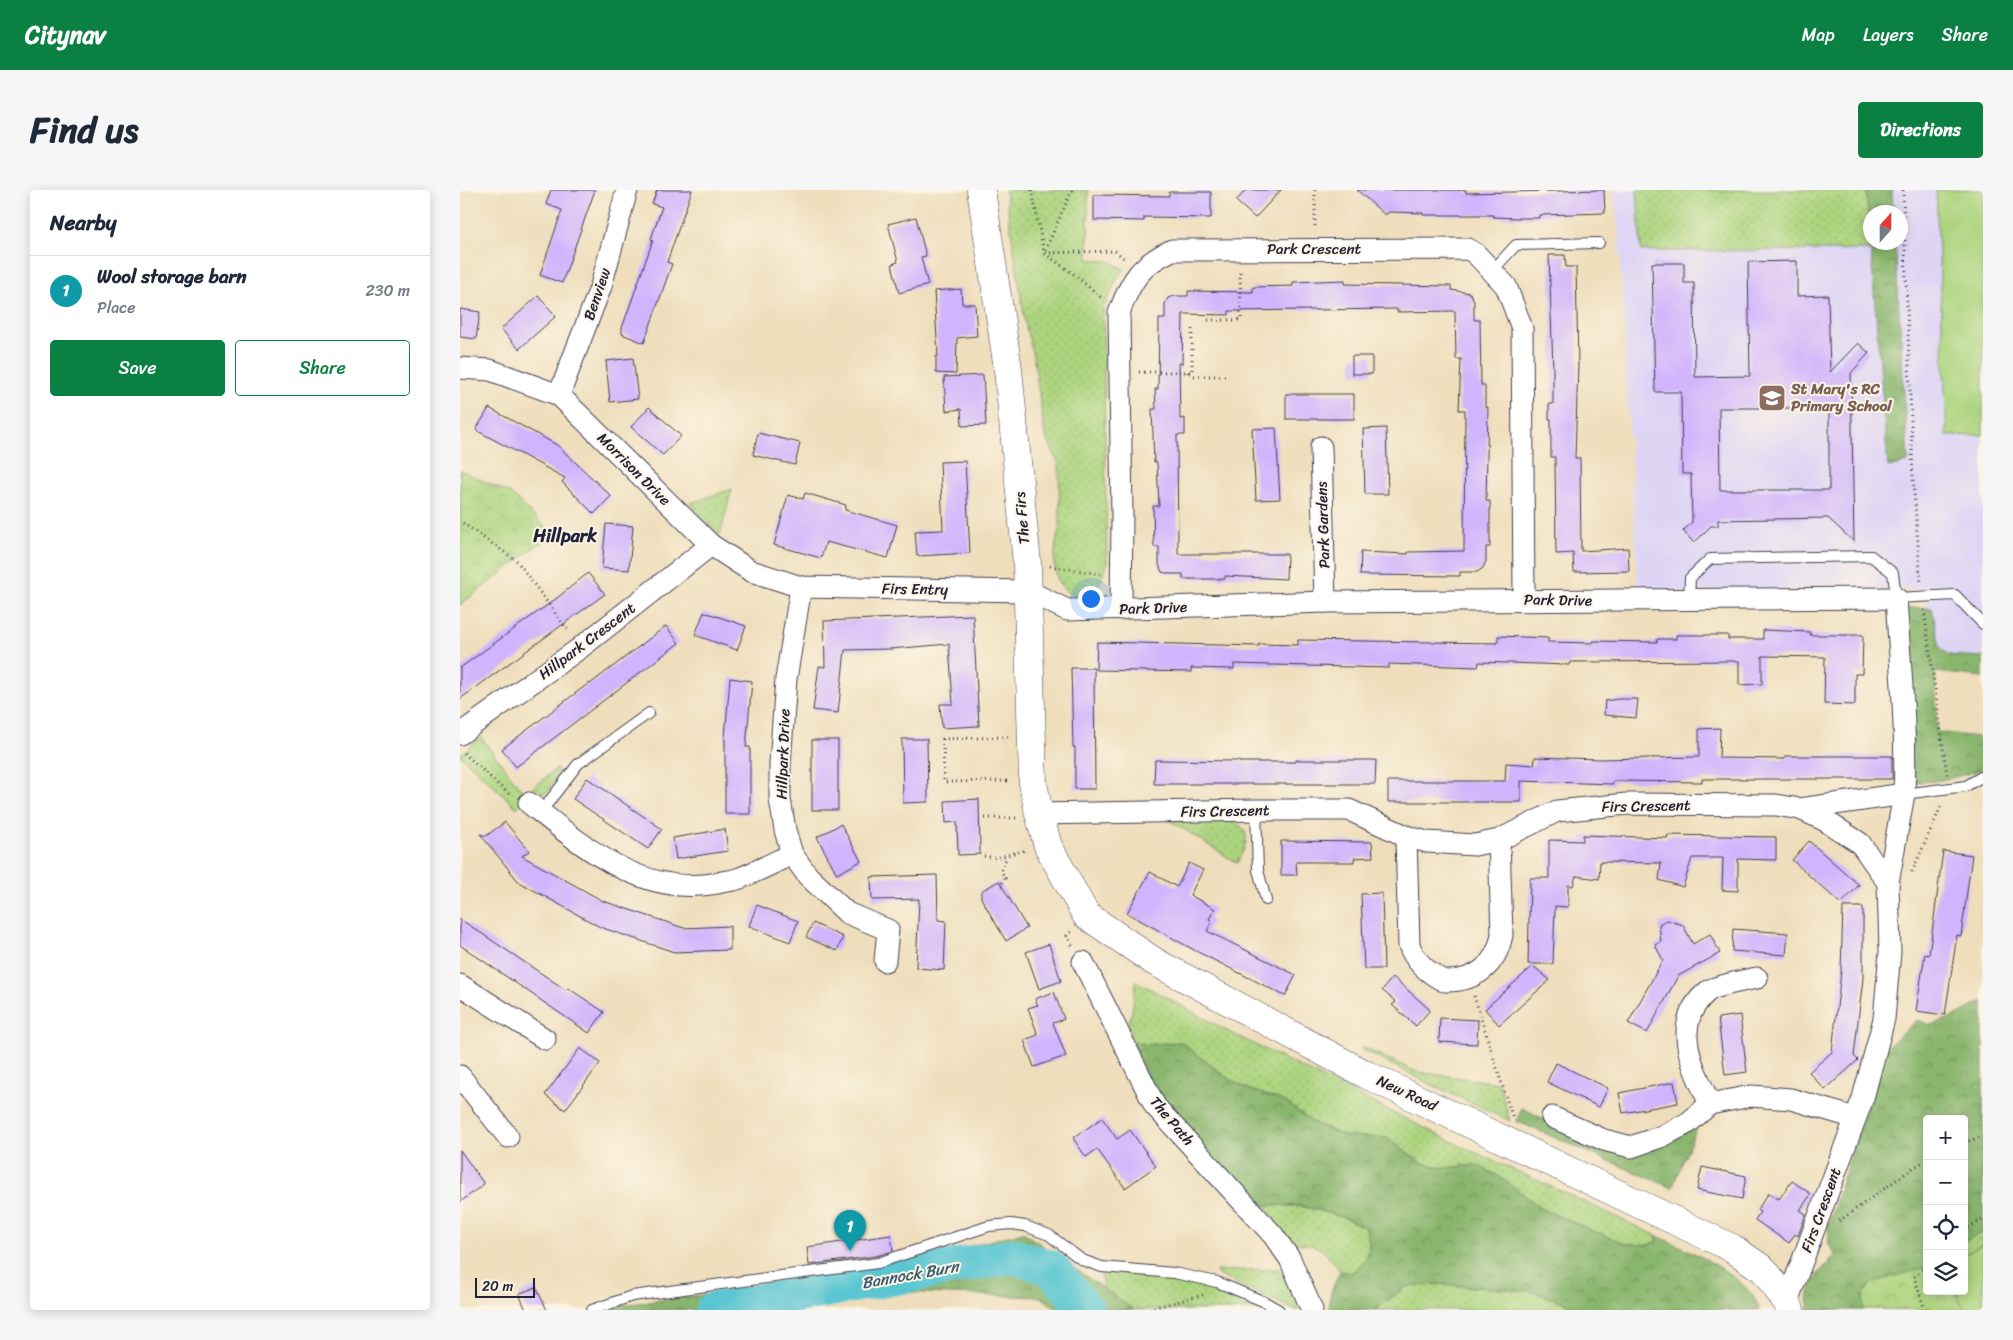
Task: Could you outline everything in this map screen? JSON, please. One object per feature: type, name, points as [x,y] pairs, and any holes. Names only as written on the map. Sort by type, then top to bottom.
[{"type":"main road","name":"The Firs","points":[[981,190],[1008,370],[1027,564],[1033,780],[1044,830]]},
{"type":"main road","name":"New Road","points":[[1044,830],[1086,914],[1155,962],[1367,1074],[1732,1248],[1764,1270],[1789,1306]]},
{"type":"street","name":"Benview","points":[[559,395],[601,286],[627,190]]},
{"type":"street","name":"Park Crescent","points":[[1121,609],[1122,516],[1119,313],[1140,271],[1152,260],[1172,250],[1468,249],[1476,254],[1506,286],[1522,328],[1524,599]]},
{"type":"street","name":"Morrison Drive","points":[[460,368],[490,370],[559,395],[712,545],[751,571],[802,587]]},
{"type":"street","name":"Park Gardens","points":[[1320,447],[1325,602]]},
{"type":"street","name":"Hillpark Crescent","points":[[460,734],[580,648],[712,545]]},
{"type":"street","name":"Firs Entry","points":[[802,587],[1028,591]]},
{"type":"street","name":"Hillpark Drive","points":[[802,587],[786,679],[780,764],[780,799],[792,854],[808,876],[848,913],[888,930],[885,961]]},
{"type":"street","name":"Park Drive","points":[[1028,591],[1067,610],[1325,602],[1524,599],[1896,598]]},
{"type":"street","points":[[1896,598],[1904,735],[1904,794]]},
{"type":"street","name":"Firs Crescent","points":[[1789,1306],[1856,1118],[1884,1018],[1890,952],[1888,883],[1904,794],[1800,809]]},
{"type":"street","name":"Firs Crescent","points":[[1044,830],[1256,810],[1349,810],[1406,836],[1446,844],[1475,845],[1499,840],[1557,811],[1627,804],[1776,805],[1800,809],[1824,820],[1860,843],[1888,883]]},
{"type":"street","points":[[535,807],[580,844],[620,868],[655,882],[697,887],[739,879],[792,854]]},
{"type":"street","points":[[1406,836],[1409,945],[1424,968],[1444,982],[1469,979],[1493,961],[1500,948],[1502,935],[1499,840]]},
{"type":"street","name":"The Path","points":[[1083,962],[1155,1106],[1273,1235],[1290,1259],[1312,1310]]},
{"type":"street","points":[[1710,1104],[1690,1063],[1686,1028],[1696,1006],[1709,990],[1757,978]]},
{"type":"street","points":[[460,986],[546,1040]]},
{"type":"street","points":[[460,1076],[508,1137]]},
{"type":"street","points":[[1552,1117],[1604,1140],[1631,1147],[1663,1136],[1688,1123],[1710,1104],[1751,1096],[1791,1099],[1856,1118]]},
{"type":"lane","points":[[1492,271],[1516,245],[1599,243]]},
{"type":"lane","points":[[1689,600],[1690,578],[1710,559],[1872,556],[1893,573],[1896,598],[1955,595],[1983,624]]},
{"type":"lane","points":[[535,807],[578,764],[649,713]]},
{"type":"lane","points":[[1904,794],[1966,786],[1983,776]]},
{"type":"lane","points":[[1256,810],[1258,870],[1266,900]]},
{"type":"lane","points":[[592,1310],[632,1296],[878,1263],[989,1226],[1011,1224],[1025,1226],[1049,1235],[1082,1260],[1102,1267],[1174,1273],[1217,1282],[1279,1310]]},
{"type":"path","points":[[1032,190],[1044,253],[1075,275],[1119,313]]},
{"type":"path","points":[[1044,253],[1072,190]]},
{"type":"path","points":[[1315,190],[1316,249]]},
{"type":"path","points":[[1903,190],[1913,477],[1922,598],[1949,788],[1911,875]]},
{"type":"path","points":[[1208,320],[1241,320],[1240,250]]},
{"type":"path","points":[[1044,253],[1115,251],[1140,271]]},
{"type":"path","points":[[1120,373],[1192,372],[1192,329]]},
{"type":"path","points":[[1188,372],[1188,376],[1228,376]]},
{"type":"path","points":[[463,523],[517,561],[580,648]]},
{"type":"path","points":[[1027,564],[1077,569],[1121,578]]},
{"type":"path","points":[[1032,737],[943,739],[944,782],[1033,780]]},
{"type":"path","points":[[460,749],[519,803],[535,807]]},
{"type":"path","points":[[984,818],[1044,830]]},
{"type":"path","points":[[984,856],[996,858],[1022,852],[1044,830]]},
{"type":"path","points":[[1002,883],[1005,878],[1001,872],[1007,855]]},
{"type":"path","points":[[1469,979],[1522,1148]]},
{"type":"path","points":[[1968,1141],[1983,1136]]},
{"type":"path","points":[[1837,1222],[1923,1162]]},
{"type":"path","points":[[1968,1228],[1983,1220]]},
{"type":"path","points":[[1923,1269],[1914,1277],[1925,1310]]},
{"type":"path","points":[[1144,1310],[1217,1291],[1236,1289]]},
{"type":"shaded area","points":[[1613,190],[1983,190],[1983,662],[1929,663],[1926,589],[1638,592],[1619,233]]},
{"type":"green space","points":[[1005,190],[1088,190],[1088,259],[1109,261],[1124,269],[1118,277],[1103,309],[1107,565],[1098,586],[1091,592],[1069,594],[1058,582],[1054,564],[1060,526],[1059,464],[1045,435],[1034,360],[1025,323]]},
{"type":"green space","points":[[1637,190],[1866,190],[1867,205],[1863,205],[1863,250],[1871,250],[1641,251]]},
{"type":"green space","points":[[1866,190],[1892,190],[1893,205],[1867,205]]},
{"type":"green space","points":[[1936,190],[1983,190],[1983,435],[1947,436]]},
{"type":"green space","points":[[1871,250],[1895,250],[1908,462],[1888,467]]},
{"type":"green space","points":[[460,470],[511,494],[552,534],[460,605]]},
{"type":"green space","points":[[732,489],[720,535],[702,518],[691,503]]},
{"type":"green space","points":[[1907,608],[1932,608],[1940,647],[1948,655],[1983,657],[1983,677],[1935,672],[1937,732],[1977,737],[1983,741],[1983,767],[1980,770],[1938,780],[1911,782]]},
{"type":"green space","points":[[481,737],[525,794],[517,808],[460,755]]},
{"type":"green space","points":[[557,768],[557,773],[548,792],[536,795],[530,790]]},
{"type":"green space","points":[[1169,820],[1233,821],[1240,825],[1244,829],[1246,839],[1237,863]]},
{"type":"green space","points":[[1136,981],[1231,1033],[1459,1145],[1655,1235],[1658,1241],[1649,1245],[1626,1244],[1579,1225],[1544,1210],[1500,1177],[1476,1165],[1445,1168],[1422,1163],[1387,1138],[1344,1136],[1312,1122],[1286,1102],[1247,1089],[1226,1077],[1181,1042],[1147,1045],[1132,1041],[1128,1024],[1132,1011]]},
{"type":"green space","points":[[1983,1001],[1983,1232],[1968,1240],[1968,1115],[1923,1115],[1923,1268],[1872,1283],[1863,1295],[1864,1310],[1808,1310],[1811,1286],[1824,1267],[1836,1256],[1829,1245],[1828,1225],[1886,1048],[1917,1020],[1930,1025],[1951,1018]]},
{"type":"green space","points":[[1132,1041],[1147,1045],[1181,1042],[1226,1077],[1247,1089],[1286,1102],[1312,1122],[1344,1136],[1387,1138],[1422,1163],[1445,1168],[1476,1165],[1500,1177],[1544,1210],[1626,1244],[1649,1245],[1658,1241],[1655,1235],[1691,1251],[1729,1274],[1750,1292],[1760,1310],[1579,1310],[1564,1302],[1530,1291],[1435,1284],[1406,1287],[1374,1310],[1330,1310],[1331,1295],[1340,1271],[1351,1273],[1362,1263],[1368,1254],[1369,1243],[1366,1228],[1343,1217],[1301,1206],[1262,1205],[1155,1096]]},
{"type":"green space","points":[[1362,1047],[1417,1072],[1499,1083],[1510,1121],[1426,1082],[1361,1049]]},
{"type":"green space","points":[[1522,1108],[1572,1133],[1615,1150],[1700,1120],[1672,1188],[1516,1121]]},
{"type":"green space","points":[[1262,1205],[1301,1206],[1343,1217],[1366,1228],[1369,1243],[1368,1254],[1362,1263],[1351,1273],[1340,1271],[1329,1256],[1319,1248],[1307,1244],[1289,1243]]},
{"type":"green space","points":[[1023,1232],[1134,1310],[1058,1310],[1041,1297],[894,1292],[807,1310],[599,1310],[606,1307],[712,1294],[907,1263]]},
{"type":"green space","points":[[1983,1232],[1983,1310],[1863,1309],[1863,1295],[1872,1283],[1923,1268],[1923,1295],[1968,1295],[1968,1240]]},
{"type":"green space","points":[[1983,1244],[1983,1310],[1965,1310],[1957,1295],[1968,1295],[1968,1253]]},
{"type":"green space","points":[[1100,1269],[1174,1277],[1227,1289],[1270,1310],[1108,1310]]},
{"type":"green space","points":[[1279,1269],[1289,1283],[1300,1310],[1295,1310],[1218,1275],[1216,1271]]},
{"type":"green space","points":[[1435,1284],[1530,1291],[1564,1302],[1579,1310],[1374,1310],[1406,1287]]},
{"type":"building","points":[[551,190],[595,190],[562,283],[540,275],[562,210],[546,204]]},
{"type":"building","points":[[657,190],[692,190],[667,262],[672,264],[644,343],[622,334],[622,328],[653,240],[651,239],[662,207],[652,204]]},
{"type":"building","points":[[1246,190],[1281,190],[1255,218],[1236,201]]},
{"type":"building","points":[[1357,190],[1466,190],[1466,193],[1604,190],[1605,213],[1539,215],[1539,218],[1493,217],[1493,215],[1423,215],[1423,213],[1389,212],[1385,215]]},
{"type":"building","points":[[1169,192],[1211,192],[1211,218],[1144,217],[1144,221],[1094,220],[1094,195],[1169,196]]},
{"type":"building","points":[[916,217],[926,256],[921,257],[928,285],[899,293],[892,264],[898,262],[888,224]]},
{"type":"building","points":[[1549,255],[1565,255],[1566,267],[1576,267],[1578,365],[1575,458],[1580,458],[1581,551],[1628,548],[1629,571],[1574,572],[1573,553],[1556,554],[1555,457],[1551,457],[1551,419],[1549,419],[1549,404],[1553,404],[1553,369]]},
{"type":"building","name":"St Mary's RC Primary School","points":[[1797,261],[1797,296],[1828,295],[1830,372],[1858,343],[1869,353],[1851,373],[1854,542],[1828,518],[1718,520],[1718,526],[1711,526],[1694,543],[1683,531],[1692,522],[1691,474],[1682,474],[1681,392],[1655,392],[1652,263],[1684,263],[1684,283],[1694,283],[1695,377],[1750,376],[1748,262]],"holes":[[[1719,408],[1829,408],[1829,490],[1720,490]]]},
{"type":"building","points":[[1345,280],[1345,284],[1451,286],[1451,290],[1470,293],[1474,301],[1474,320],[1480,320],[1481,385],[1485,385],[1485,407],[1488,407],[1486,501],[1490,501],[1490,547],[1486,547],[1486,561],[1483,568],[1477,572],[1460,572],[1460,576],[1360,575],[1361,552],[1408,554],[1408,552],[1464,551],[1465,410],[1459,410],[1461,359],[1456,359],[1455,311],[1397,312],[1397,309],[1229,311],[1229,315],[1183,314],[1182,364],[1179,363],[1180,419],[1185,418],[1185,435],[1177,435],[1178,554],[1287,554],[1286,579],[1225,576],[1225,579],[1183,579],[1183,574],[1162,572],[1159,565],[1159,547],[1154,547],[1153,506],[1159,506],[1157,462],[1154,462],[1152,409],[1156,409],[1155,389],[1158,389],[1159,319],[1165,319],[1165,304],[1168,298],[1188,296],[1188,291],[1253,292],[1253,287],[1293,286],[1293,282]]},
{"type":"building","points":[[961,289],[962,304],[975,304],[977,336],[957,338],[956,374],[936,373],[936,356],[938,356],[934,291]]},
{"type":"building","points":[[538,296],[556,316],[519,349],[501,329]]},
{"type":"building","points":[[460,309],[480,312],[476,339],[460,337]]},
{"type":"building","points":[[1352,356],[1372,356],[1372,374],[1352,374]]},
{"type":"building","points":[[633,358],[638,399],[610,402],[606,361]]},
{"type":"building","points":[[983,375],[986,425],[962,426],[961,409],[946,411],[944,377]]},
{"type":"building","points":[[1286,394],[1354,394],[1354,419],[1286,419]]},
{"type":"building","points":[[649,407],[681,436],[663,455],[631,427]]},
{"type":"building","points":[[489,408],[557,445],[611,496],[594,514],[562,482],[565,478],[476,430]]},
{"type":"building","points":[[1276,428],[1280,499],[1256,500],[1252,429]]},
{"type":"building","points":[[1386,428],[1388,494],[1365,494],[1363,429]]},
{"type":"building","points":[[758,433],[800,443],[795,465],[753,455]]},
{"type":"building","points":[[965,461],[970,553],[917,556],[915,531],[943,530],[940,462]]},
{"type":"building","points":[[805,493],[846,505],[845,510],[897,525],[888,558],[826,542],[821,558],[774,545],[788,495],[803,499]]},
{"type":"building","points":[[606,524],[633,526],[629,570],[602,568]]},
{"type":"building","points":[[588,573],[605,594],[460,699],[460,668],[557,598]]},
{"type":"building","points":[[704,612],[746,626],[737,650],[695,635]]},
{"type":"building","points":[[973,615],[979,726],[942,728],[940,704],[953,704],[949,644],[890,649],[845,650],[838,713],[813,710],[819,666],[825,667],[824,621]]},
{"type":"building","points":[[666,626],[679,643],[516,767],[502,749]]},
{"type":"building","points":[[1763,630],[1810,632],[1810,635],[1863,635],[1862,674],[1855,674],[1855,705],[1824,704],[1825,657],[1762,656],[1762,684],[1739,685],[1739,661],[1570,662],[1569,665],[1479,662],[1478,667],[1389,664],[1389,668],[1234,664],[1234,669],[1191,668],[1191,672],[1096,670],[1097,642],[1259,646],[1259,644],[1298,645],[1298,640],[1498,643],[1498,636],[1548,638],[1548,642],[1657,642],[1657,639],[1676,639],[1676,635],[1728,635],[1728,639],[1763,639]]},
{"type":"building","points":[[1071,668],[1094,668],[1095,789],[1075,789]]},
{"type":"building","points":[[730,678],[752,681],[746,747],[750,747],[750,814],[725,814],[725,737]]},
{"type":"building","points":[[1638,699],[1636,718],[1604,715],[1605,701]]},
{"type":"building","points":[[1720,728],[1719,758],[1785,759],[1785,756],[1892,756],[1892,779],[1702,779],[1702,782],[1613,781],[1613,784],[1521,781],[1521,802],[1388,802],[1388,781],[1505,781],[1506,763],[1534,765],[1535,757],[1600,759],[1699,757],[1699,729]]},
{"type":"building","points":[[902,739],[927,739],[928,802],[903,803]]},
{"type":"building","points":[[812,740],[838,740],[838,810],[812,810]]},
{"type":"building","points":[[1155,760],[1296,762],[1296,760],[1376,760],[1375,784],[1154,784]]},
{"type":"building","points":[[587,778],[662,829],[648,849],[573,799]]},
{"type":"building","points":[[979,799],[980,854],[958,855],[957,822],[946,823],[945,801]]},
{"type":"building","points":[[505,822],[529,851],[522,856],[603,901],[684,928],[730,926],[730,950],[674,952],[600,927],[519,882],[480,834],[486,836]]},
{"type":"building","points":[[841,824],[861,861],[837,874],[817,837]]},
{"type":"building","points":[[725,829],[728,851],[676,859],[673,838]]},
{"type":"building","points":[[1583,835],[1667,838],[1668,835],[1776,837],[1776,860],[1738,859],[1738,891],[1722,890],[1723,858],[1692,858],[1683,887],[1659,880],[1661,863],[1600,862],[1599,879],[1576,876],[1573,886],[1568,885],[1568,907],[1555,906],[1553,964],[1528,964],[1530,878],[1549,878],[1549,840],[1583,841]]},
{"type":"building","points":[[1281,841],[1372,842],[1373,857],[1354,858],[1354,862],[1296,862],[1297,875],[1281,875]]},
{"type":"building","points":[[1809,841],[1859,885],[1841,904],[1792,860]]},
{"type":"building","points":[[1943,851],[1972,855],[1961,936],[1957,935],[1945,1015],[1916,1011],[1925,954],[1929,955]]},
{"type":"building","points":[[1189,863],[1203,870],[1190,895],[1215,909],[1209,919],[1212,921],[1207,931],[1296,975],[1285,996],[1196,951],[1127,913],[1150,872],[1177,887]]},
{"type":"building","points":[[937,875],[938,920],[946,921],[944,970],[916,968],[919,899],[872,900],[871,877]]},
{"type":"building","points":[[999,881],[1027,928],[1006,941],[981,898],[981,891]]},
{"type":"building","points":[[1382,893],[1384,969],[1364,969],[1361,894]]},
{"type":"building","points":[[757,905],[798,921],[790,942],[749,926]]},
{"type":"building","points":[[1843,907],[1863,907],[1863,978],[1854,1056],[1858,1060],[1825,1090],[1809,1072],[1832,1052],[1841,971]]},
{"type":"building","points":[[460,919],[566,990],[568,988],[604,1012],[589,1033],[460,945]]},
{"type":"building","points":[[1667,920],[1683,925],[1693,944],[1710,934],[1720,953],[1678,976],[1647,1033],[1628,1023],[1663,960],[1655,945],[1661,942],[1659,924]]},
{"type":"building","points":[[813,923],[843,937],[837,951],[806,937]]},
{"type":"building","points":[[1733,929],[1788,933],[1786,955],[1732,951]]},
{"type":"building","points":[[1049,944],[1061,981],[1039,989],[1026,952]]},
{"type":"building","points":[[1533,966],[1550,980],[1499,1025],[1485,1009]]},
{"type":"building","points":[[1393,977],[1430,1010],[1416,1026],[1392,1005],[1396,1002],[1382,990]]},
{"type":"building","points":[[1054,992],[1064,1019],[1053,1023],[1066,1056],[1034,1067],[1024,1040],[1038,1035],[1028,1008],[1038,1005],[1035,999]]},
{"type":"building","points":[[1740,1015],[1747,1072],[1725,1075],[1718,1018]]},
{"type":"building","points":[[1440,1018],[1478,1020],[1477,1044],[1439,1042]]},
{"type":"building","points":[[580,1048],[600,1063],[565,1110],[545,1095]]},
{"type":"building","points":[[1556,1063],[1608,1088],[1599,1107],[1547,1082]]},
{"type":"building","points":[[1674,1082],[1678,1103],[1623,1113],[1619,1093]]},
{"type":"building","points":[[1102,1118],[1117,1139],[1130,1130],[1156,1166],[1125,1188],[1097,1149],[1086,1157],[1073,1138]]},
{"type":"building","points":[[460,1150],[484,1184],[460,1202]]},
{"type":"building","points":[[1702,1167],[1746,1176],[1742,1199],[1697,1190]]},
{"type":"building","points":[[1792,1181],[1811,1194],[1800,1210],[1806,1214],[1798,1236],[1795,1234],[1789,1243],[1755,1220],[1760,1212],[1757,1210],[1769,1193],[1779,1199]]},
{"type":"building","points":[[891,1235],[893,1251],[876,1256],[809,1265],[807,1247]]},
{"type":"building","points":[[536,1287],[547,1310],[526,1310],[519,1294]]},
{"type":"waterway","name":"Bannock Burn","points":[[713,1310],[1013,1256],[1051,1268],[1087,1310]]},
{"type":"place","name":"St Mary's RC Primary School","points":[[1772,398]]},
{"type":"place","name":"Wool storage barn","points":[[850,1251]]},
{"type":"district","name":"Hillpark","points":[[565,536]]}]
